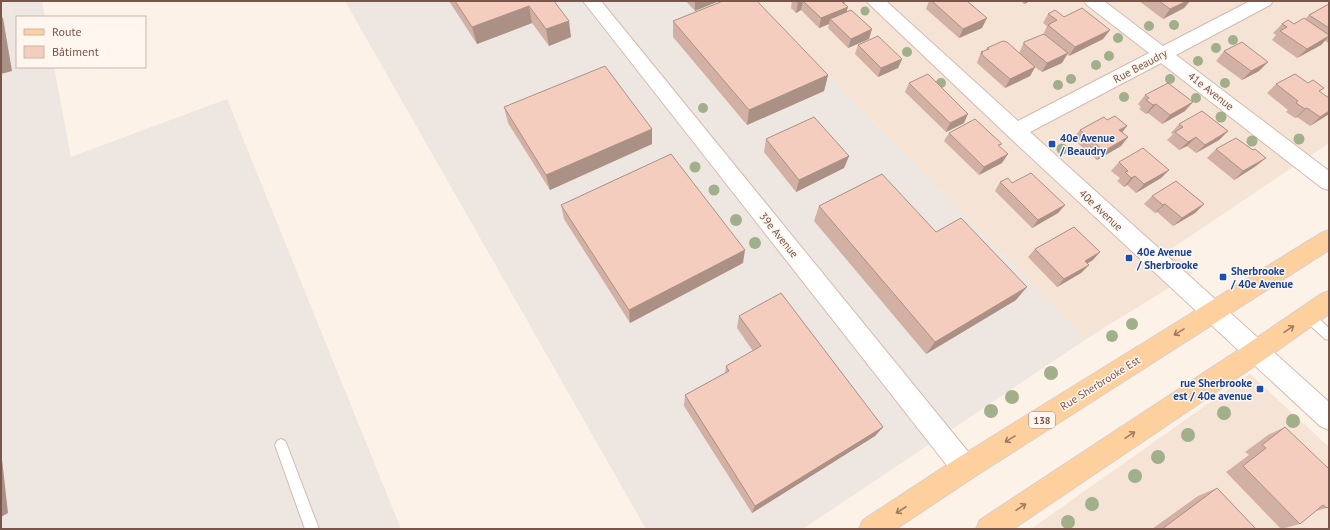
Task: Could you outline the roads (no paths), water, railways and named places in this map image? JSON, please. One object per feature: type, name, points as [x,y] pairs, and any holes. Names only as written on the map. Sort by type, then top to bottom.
[{"type":"main road","name":"Rue Sherbrooke Est","points":[[872,529],[965,468],[1329,239]]},
{"type":"main road","points":[[989,529],[1257,352],[1329,301]]},
{"type":"street","name":"39e Avenue","points":[[592,1],[965,468]]},
{"type":"street","name":"40e Avenue","points":[[875,1],[1329,418]]},
{"type":"street","name":"41e Avenue","points":[[1093,1],[1329,182]]},
{"type":"street","name":"Rue Beaudry","points":[[1015,131],[1264,1]]},
{"type":"lane","points":[[1308,316],[1329,335]]},
{"type":"lane","points":[[281,445],[312,529]]},
{"type":"place","name":"40e Avenue / Beaudry","points":[[1052,144]]},
{"type":"place","name":"40e Avenue / Sherbrooke","points":[[1129,258]]},
{"type":"place","name":"Sherbrooke / 40e Avenue","points":[[1223,277]]},
{"type":"place","name":"rue Sherbrooke est / 40e avenue","points":[[1260,389]]}]
